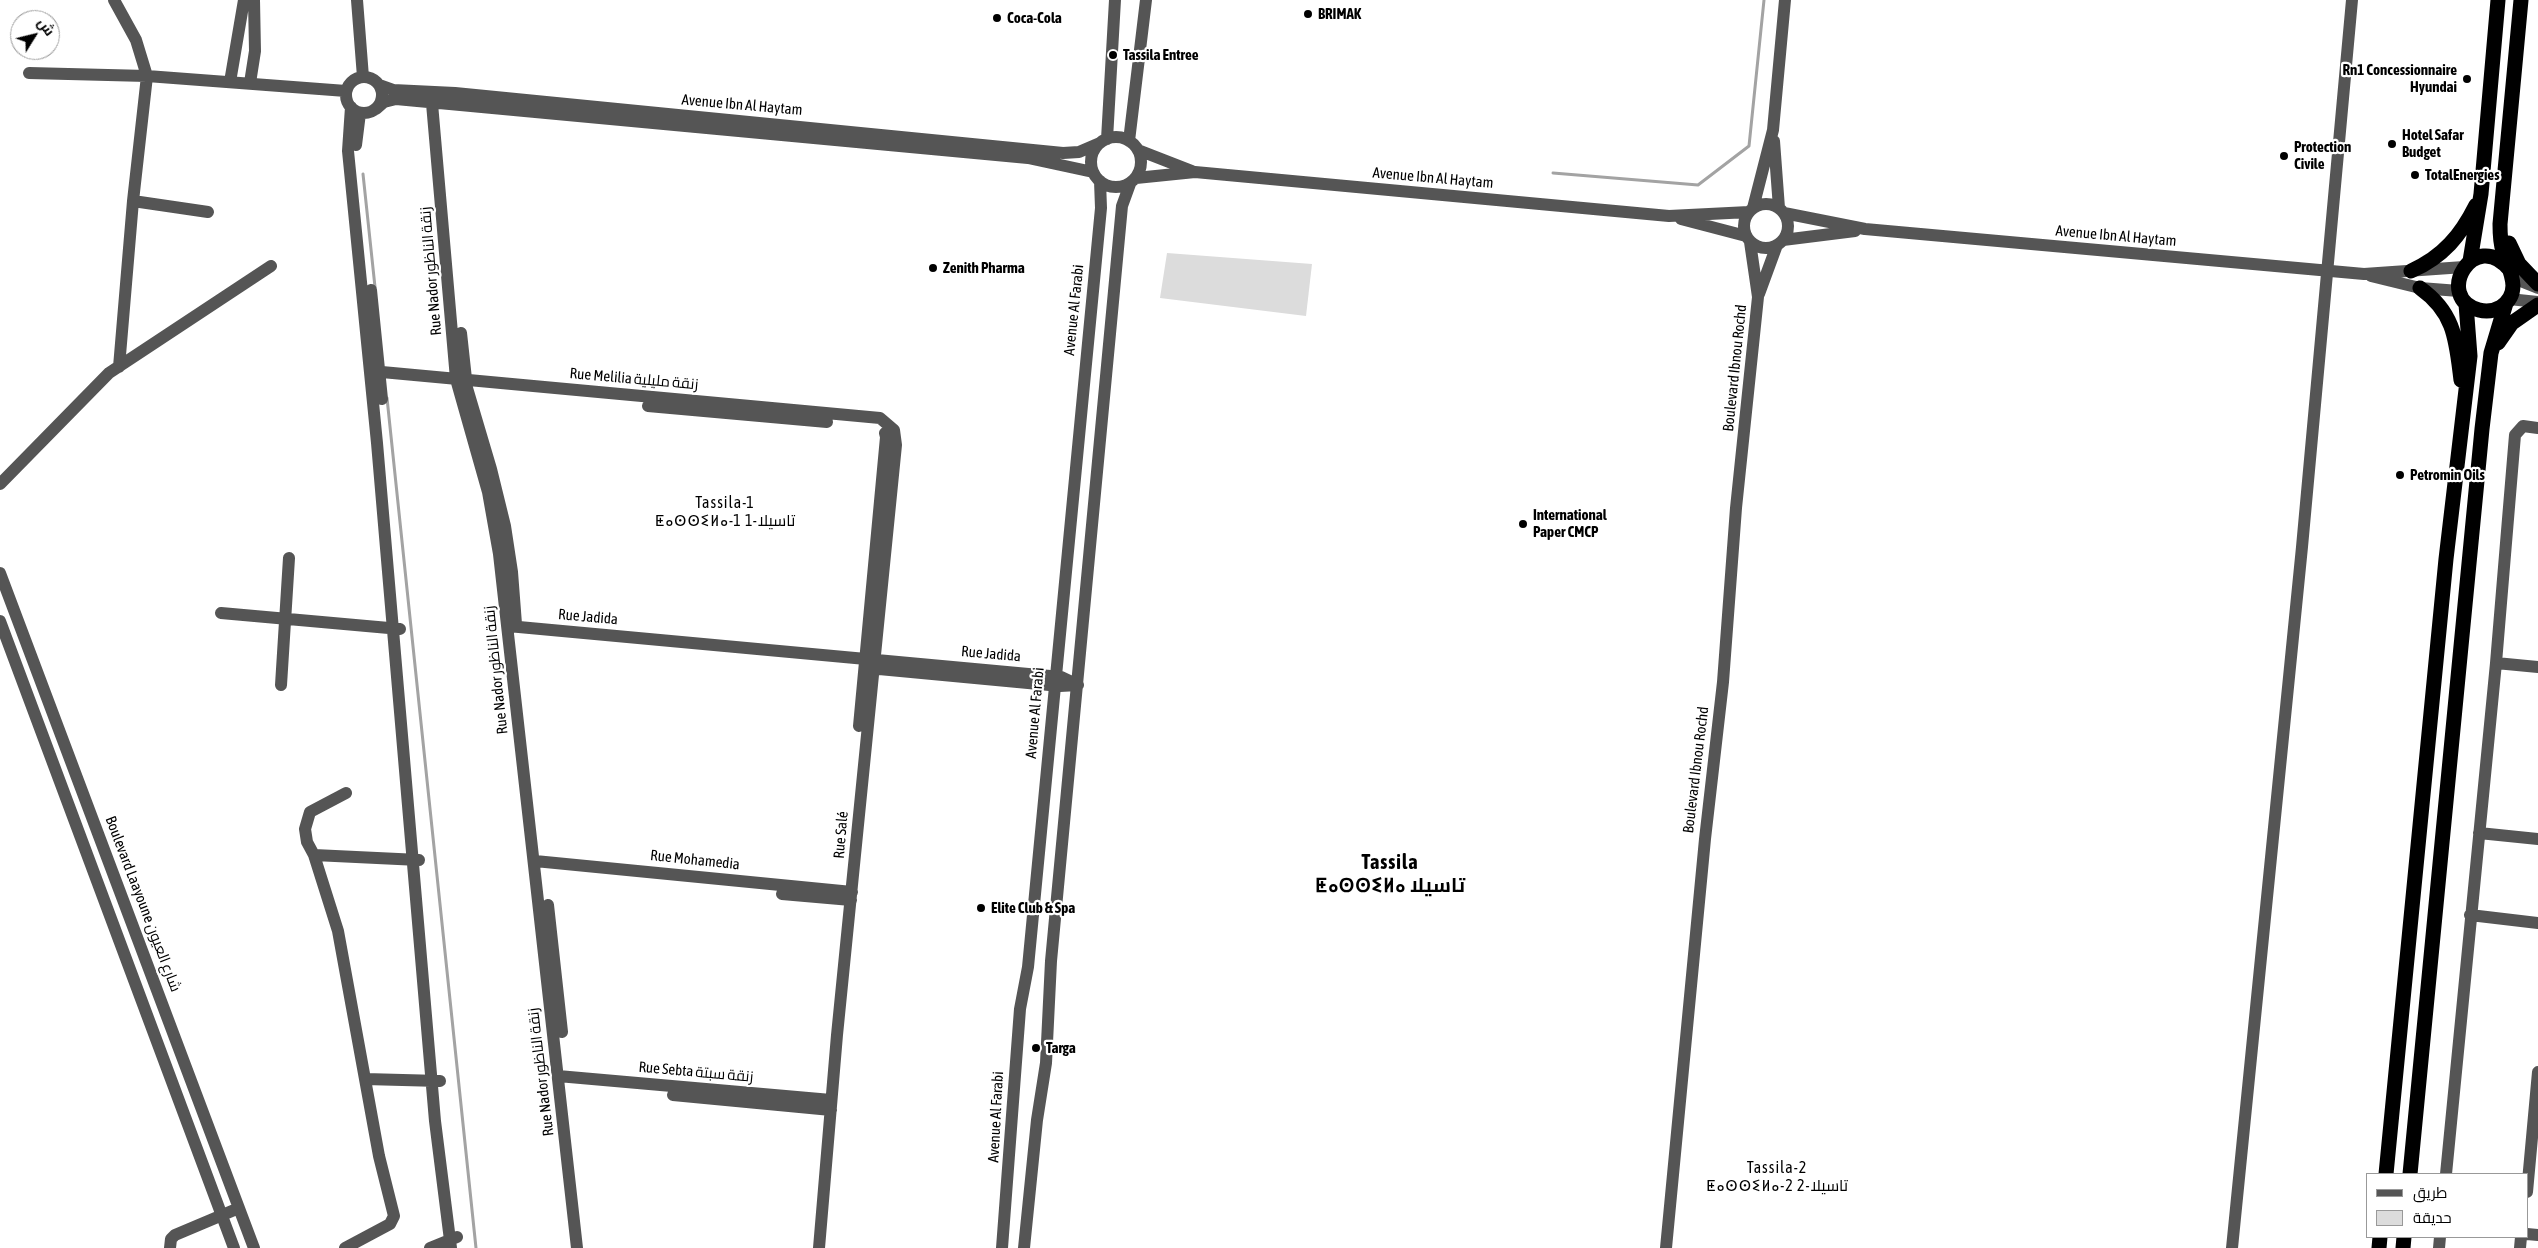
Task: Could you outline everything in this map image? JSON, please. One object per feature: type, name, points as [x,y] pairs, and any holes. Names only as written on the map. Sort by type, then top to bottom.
[{"type":"highway","points":[[2386,1173],[2446,559],[2470,343],[2463,297],[2458,283],[2467,264],[2480,194],[2498,0]]},
{"type":"highway","points":[[2410,1173],[2491,353],[2507,301],[2513,289],[2511,274],[2500,237],[2521,0]]},
{"type":"highway","points":[[2411,271],[2442,254],[2454,241],[2468,221],[2480,194]]},
{"type":"highway","points":[[2502,202],[2510,246],[2525,272],[2538,286]]},
{"type":"highway","points":[[2467,264],[2476,258],[2492,257],[2499,260],[2511,274]]},
{"type":"highway","points":[[2420,288],[2442,307],[2449,319],[2455,335],[2464,396]]},
{"type":"highway","points":[[2463,297],[2482,311],[2499,308],[2507,301]]},
{"type":"highway","points":[[2491,353],[2512,323],[2538,303]]},
{"type":"street","points":[[114,0],[136,40],[147,76],[133,202],[119,366]]},
{"type":"street","points":[[230,82],[244,0]]},
{"type":"street","points":[[250,84],[255,51],[254,0]]},
{"type":"street","points":[[357,0],[363,77]]},
{"type":"street","points":[[1115,0],[1103,141],[1092,156],[1096,177],[1117,187],[1133,181]]},
{"type":"street","points":[[1024,1248],[1036,1125],[1046,1063],[1051,961],[1122,212],[1133,181],[1141,166],[1134,146],[1146,0]]},
{"type":"street","points":[[1773,130],[1781,211],[1788,227],[1780,243],[1763,248],[1748,239],[1744,221],[1751,210],[1773,130],[1785,0]]},
{"type":"street","points":[[2232,1248],[2302,547],[2352,0]]},
{"type":"street","points":[[29,73],[147,76],[346,91]]},
{"type":"street","points":[[346,91],[352,81],[363,77],[374,80],[379,85],[382,99],[376,109],[355,110]]},
{"type":"street","name":"Avenue Ibn Al Haytam","points":[[379,85],[392,90],[436,98],[1028,158],[1096,177]]},
{"type":"street","points":[[346,91],[355,110],[356,150],[416,860],[436,1081],[454,1243],[430,1248]]},
{"type":"street","name":"Avenue Ibn Al Haytam","points":[[376,109],[384,102],[393,100],[436,98]]},
{"type":"street","name":"Rue Nador زنقة الناظور","points":[[436,98],[462,384],[491,469],[505,526],[512,572],[512,629],[563,1080],[585,1248]]},
{"type":"street","name":"Avenue Ibn Al Haytam","points":[[642,118],[1063,153],[1079,152],[1103,141]]},
{"type":"street","points":[[1103,141],[1123,138],[1134,146]]},
{"type":"street","name":"Avenue Ibn Al Haytam","points":[[1134,146],[1195,172]]},
{"type":"street","name":"Avenue Ibn Al Haytam","points":[[1133,181],[1195,172],[1669,216],[1751,210]]},
{"type":"street","name":"Avenue Al Farabi","points":[[1002,1248],[1020,1009],[1028,967],[1100,215],[1096,177]]},
{"type":"street","points":[[133,202],[208,212]]},
{"type":"street","points":[[1751,210],[1765,204],[1781,211]]},
{"type":"street","name":"Avenue Ibn Al Haytam","points":[[1781,211],[1865,229],[2364,274],[2411,271],[2467,264]]},
{"type":"street","name":"Avenue Ibn Al Haytam","points":[[1669,216],[1748,239]]},
{"type":"street","name":"Avenue Ibn Al Haytam","points":[[1780,243],[1865,229]]},
{"type":"street","name":"Boulevard Ibnou Rochd","points":[[1666,1248],[1705,839],[1723,682],[1736,508],[1758,297],[1748,239]]},
{"type":"street","name":"Boulevard Ibnou Rochd","points":[[1758,297],[1780,243]]},
{"type":"street","points":[[0,484],[92,389],[119,366],[272,266]]},
{"type":"street","name":"Avenue Ibn Al Haytam","points":[[2364,274],[2463,297]]},
{"type":"street","points":[[2511,274],[2538,286]]},
{"type":"street","points":[[2507,301],[2538,303]]},
{"type":"street","name":"Rue Melilia زنقة مليلية","points":[[375,375],[462,384],[880,418],[888,430]]},
{"type":"street","points":[[2446,1173],[2496,662],[2515,435],[2523,426],[2538,428]]},
{"type":"street","name":"Rue Salé","points":[[810,1248],[827,1105],[869,664],[896,445],[895,435],[888,430]]},
{"type":"street","points":[[281,685],[289,558]]},
{"type":"street","name":"Boulevard Laayoune شارع العيون","points":[[0,573],[254,1248]]},
{"type":"street","points":[[221,613],[397,628]]},
{"type":"street","points":[[0,622],[234,1248]]},
{"type":"street","name":"Rue Jadida","points":[[512,629],[1054,681],[1068,678],[1078,685]]},
{"type":"street","points":[[2496,662],[2538,667]]},
{"type":"street","points":[[345,1248],[390,1224],[394,1216],[379,1156],[338,931],[314,855],[307,842],[306,820],[315,808],[346,793]]},
{"type":"street","points":[[2479,833],[2538,839]]},
{"type":"street","points":[[314,855],[416,860]]},
{"type":"street","name":"Rue Mohamedia","points":[[539,866],[847,896]]},
{"type":"street","points":[[2470,916],[2538,923]]},
{"type":"street","points":[[2528,1188],[2534,1164],[2538,1072]]},
{"type":"street","points":[[365,1079],[436,1081]]},
{"type":"street","name":"Rue Nador زنقة الناظور","points":[[563,1080],[577,1248]]},
{"type":"street","name":"Rue Sebta زنقة سبتة","points":[[563,1080],[827,1105]]},
{"type":"street","name":"Rue Salé","points":[[819,1248],[827,1105]]},
{"type":"street","points":[[170,1248],[171,1239],[174,1235],[239,1208]]},
{"type":"green space","points":[[1167,253],[1312,264],[1306,316],[1160,298]]},
{"type":"waterway","points":[[1553,173],[1698,185],[1749,146],[1764,0]]},
{"type":"waterway","points":[[363,174],[375,287]]},
{"type":"waterway","points":[[387,398],[476,1248]]},
{"type":"place","name":"BRIMAK","points":[[1308,14]]},
{"type":"place","name":"Coca-Cola","points":[[997,18]]},
{"type":"place","name":"Tassila Entree","points":[[1113,55]]},
{"type":"place","name":"Rn1 Concessionnaire Hyundai","points":[[2467,79]]},
{"type":"place","name":"Hotel Safar Budget","points":[[2392,144]]},
{"type":"place","name":"Protection Civile","points":[[2284,156]]},
{"type":"place","name":"TotalEnergies","points":[[2415,175]]},
{"type":"place","name":"Zenith Pharma","points":[[933,268]]},
{"type":"place","name":"Petromin Oils","points":[[2400,475]]},
{"type":"place","name":"International Paper CMCP","points":[[1523,524]]},
{"type":"place","name":"Elite Club & Spa","points":[[981,908]]},
{"type":"place","name":"Targa","points":[[1036,1048]]},
{"type":"district","name":"Tassila-1 ⵟⴰⵙⵙⵉⵍⴰ-1 1-تاسيلا","points":[[725,512]]},
{"type":"district","name":"Tassila ⵟⴰⵙⵙⵉⵍⴰ تاسيلا","points":[[1390,874]]},
{"type":"district","name":"Tassila-2 ⵟⴰⵙⵙⵉⵍⴰ-2 2-تاسيلا","points":[[1777,1177]]}]
